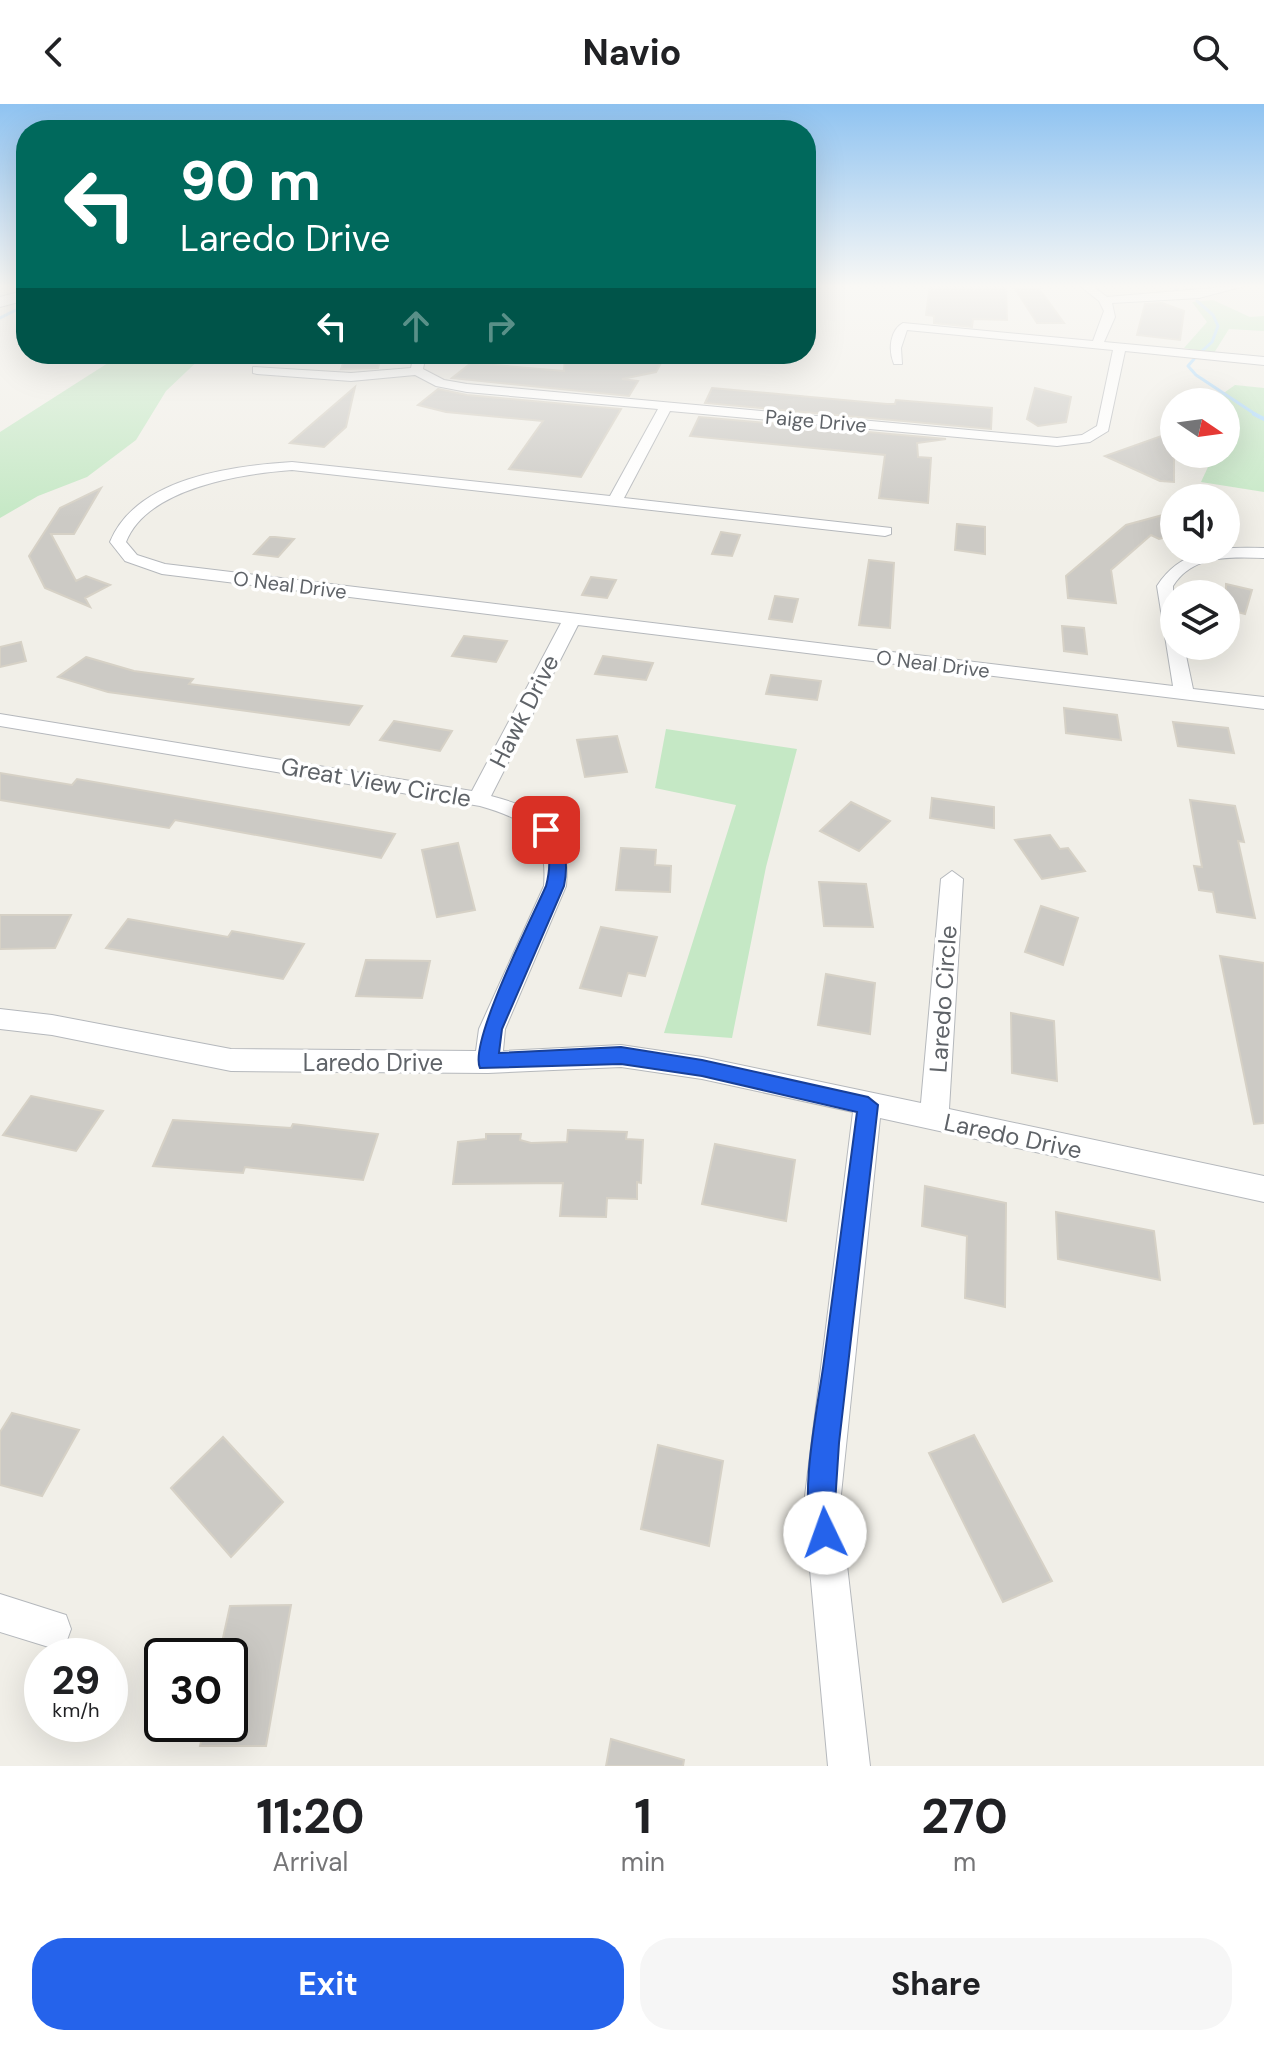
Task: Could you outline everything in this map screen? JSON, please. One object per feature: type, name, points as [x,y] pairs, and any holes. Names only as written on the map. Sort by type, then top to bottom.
[{"type":"street","name":"Paige Drive","points":[[417,371],[440,383],[467,388],[1070,442],[1085,439],[1103,428],[1117,363]]},
{"type":"street","points":[[257,370],[351,377],[417,371],[418,364]]},
{"type":"street","points":[[615,500],[665,408]]},
{"type":"street","name":"O Neal Drive","points":[[885,531],[277,466],[221,475],[154,502],[131,516],[119,532],[118,542],[131,558],[162,569],[1264,703]]},
{"type":"street","points":[[1169,580],[1177,568],[1219,553],[1264,553]]},
{"type":"street","name":"Hawk Drive","points":[[478,800],[571,621]]},
{"type":"street","points":[[1177,660],[1184,693]]},
{"type":"street","name":"Great View Circle","points":[[0,720],[438,790],[532,818],[546,830],[557,848],[560,866],[555,886],[492,1029],[488,1062]]},
{"type":"street","name":"Laredo Circle","points":[[934,1119],[952,879]]},
{"type":"street","name":"Laredo Drive","points":[[0,1019],[52,1025],[231,1060],[488,1062],[621,1056],[702,1068],[1264,1189]]},
{"type":"street","points":[[849,1766],[822,1504],[826,1443],[868,1105]]},
{"type":"street","points":[[0,1613],[52,1629]]},
{"type":"green space","points":[[106,364],[194,364],[166,391],[136,440],[87,477],[38,496],[0,518],[0,432]]},
{"type":"green space","points":[[1235,385],[1264,388],[1264,492],[1240,488],[1240,484],[1201,482],[1208,468],[1240,468],[1240,388],[1231,388]]},
{"type":"green space","points":[[666,729],[797,749],[766,867],[732,1038],[664,1033],[736,805],[655,788]]},
{"type":"building","points":[[343,364],[379,364],[378,368],[341,369]]},
{"type":"building","points":[[470,364],[564,371],[564,364],[660,364],[656,372],[622,379],[638,381],[629,396],[452,378]]},
{"type":"building","points":[[355,387],[346,427],[324,447],[290,443]]},
{"type":"building","points":[[712,388],[887,404],[895,404],[896,400],[992,408],[991,429],[705,403]]},
{"type":"building","points":[[1035,388],[1071,397],[1066,422],[1038,426],[1027,419]]},
{"type":"building","points":[[438,389],[467,395],[621,409],[581,477],[509,469],[543,421],[446,412],[418,405]]},
{"type":"building","points":[[699,417],[946,439],[917,443],[918,457],[931,458],[928,503],[879,498],[885,455],[690,436]]},
{"type":"building","points":[[1160,436],[1160,468],[1174,468],[1174,482],[1160,481],[1105,456]]},
{"type":"building","points":[[101,488],[74,534],[51,534],[76,581],[86,576],[110,585],[85,598],[90,607],[45,588],[29,556],[60,508]]},
{"type":"building","points":[[1160,516],[1160,539],[1151,535],[1111,570],[1116,603],[1068,598],[1066,576],[1126,525]]},
{"type":"building","points":[[957,524],[985,527],[985,554],[955,550]]},
{"type":"building","points":[[721,532],[740,535],[732,556],[712,554]]},
{"type":"building","points":[[270,537],[294,539],[278,557],[254,554]]},
{"type":"building","points":[[869,560],[894,563],[890,628],[859,625]]},
{"type":"building","points":[[591,577],[616,580],[607,598],[582,595]]},
{"type":"building","points":[[1240,587],[1252,590],[1245,614],[1240,613]]},
{"type":"building","points":[[775,596],[798,599],[792,622],[769,619]]},
{"type":"building","points":[[1062,626],[1084,628],[1087,654],[1064,651]]},
{"type":"building","points":[[464,636],[507,641],[496,662],[452,656]]},
{"type":"building","points":[[21,642],[26,661],[0,667],[0,647]]},
{"type":"building","points":[[603,656],[653,663],[646,680],[595,674]]},
{"type":"building","points":[[86,657],[134,671],[193,679],[189,684],[362,706],[349,725],[108,692],[58,677]]},
{"type":"building","points":[[771,675],[821,681],[817,700],[766,694]]},
{"type":"building","points":[[1064,708],[1117,715],[1121,740],[1066,733]]},
{"type":"building","points":[[394,721],[452,731],[440,751],[380,740]]},
{"type":"building","points":[[1173,722],[1228,728],[1234,753],[1178,746]]},
{"type":"building","points":[[617,736],[627,772],[585,777],[577,740]]},
{"type":"building","points":[[0,773],[72,785],[77,779],[395,834],[381,858],[175,820],[169,828],[0,800]]},
{"type":"building","points":[[932,798],[994,807],[994,828],[930,818]]},
{"type":"building","points":[[1190,800],[1235,806],[1244,842],[1238,841],[1255,918],[1217,912],[1213,892],[1199,890],[1194,866],[1202,867]]},
{"type":"building","points":[[851,802],[890,821],[859,851],[820,831]]},
{"type":"building","points":[[1050,835],[1060,849],[1068,848],[1085,871],[1042,879],[1015,840]]},
{"type":"building","points":[[458,843],[475,910],[437,917],[422,850]]},
{"type":"building","points":[[621,848],[656,850],[655,865],[671,866],[670,892],[616,890]]},
{"type":"building","points":[[819,882],[866,884],[873,927],[824,926]]},
{"type":"building","points":[[1041,906],[1078,918],[1063,965],[1025,952]]},
{"type":"building","points":[[0,915],[71,915],[55,948],[0,949]]},
{"type":"building","points":[[128,919],[228,937],[232,931],[304,944],[283,979],[106,948]]},
{"type":"building","points":[[601,927],[657,937],[645,976],[628,973],[621,996],[580,988]]},
{"type":"building","points":[[1220,956],[1264,963],[1264,1123],[1254,1124]]},
{"type":"building","points":[[366,960],[430,961],[422,998],[356,996]]},
{"type":"building","points":[[826,974],[875,983],[870,1034],[818,1025]]},
{"type":"building","points":[[1011,1013],[1054,1021],[1057,1081],[1012,1073]]},
{"type":"building","points":[[31,1096],[103,1111],[76,1151],[3,1135]]},
{"type":"building","points":[[173,1120],[291,1128],[293,1124],[378,1134],[363,1180],[245,1167],[243,1173],[153,1166]]},
{"type":"building","points":[[568,1130],[627,1132],[626,1139],[643,1140],[637,1199],[607,1198],[606,1217],[560,1216],[563,1183],[453,1184],[458,1142],[486,1139],[486,1134],[521,1134],[520,1140],[531,1143],[567,1142]]},
{"type":"building","points":[[715,1144],[795,1160],[786,1221],[702,1204]]},
{"type":"building","points":[[925,1186],[1006,1203],[1005,1307],[965,1298],[967,1236],[922,1226]]},
{"type":"building","points":[[1056,1212],[1154,1231],[1160,1280],[1058,1259]]},
{"type":"building","points":[[12,1413],[79,1430],[42,1496],[0,1485],[0,1432]]},
{"type":"building","points":[[974,1435],[1052,1581],[1003,1602],[929,1453]]},
{"type":"building","points":[[223,1437],[283,1502],[231,1557],[171,1488]]},
{"type":"building","points":[[658,1445],[723,1461],[709,1546],[641,1529]]},
{"type":"building","points":[[291,1605],[266,1746],[200,1746],[201,1742],[248,1742],[248,1638],[223,1638],[230,1606]]},
{"type":"building","points":[[611,1739],[684,1760],[683,1766],[606,1766]]},
{"type":"waterway","points":[[1191,363],[1188,366],[1196,375],[1258,416]]},
{"type":"waterway","points":[[1254,414],[1258,416]]},
{"type":"waterway","points":[[1258,416],[1264,419]]},
{"type":"route","points":[[546,830],[557,848],[560,866],[555,886],[492,1029],[488,1062],[621,1056],[702,1068],[868,1105],[826,1443],[822,1504],[825,1533]]}]
